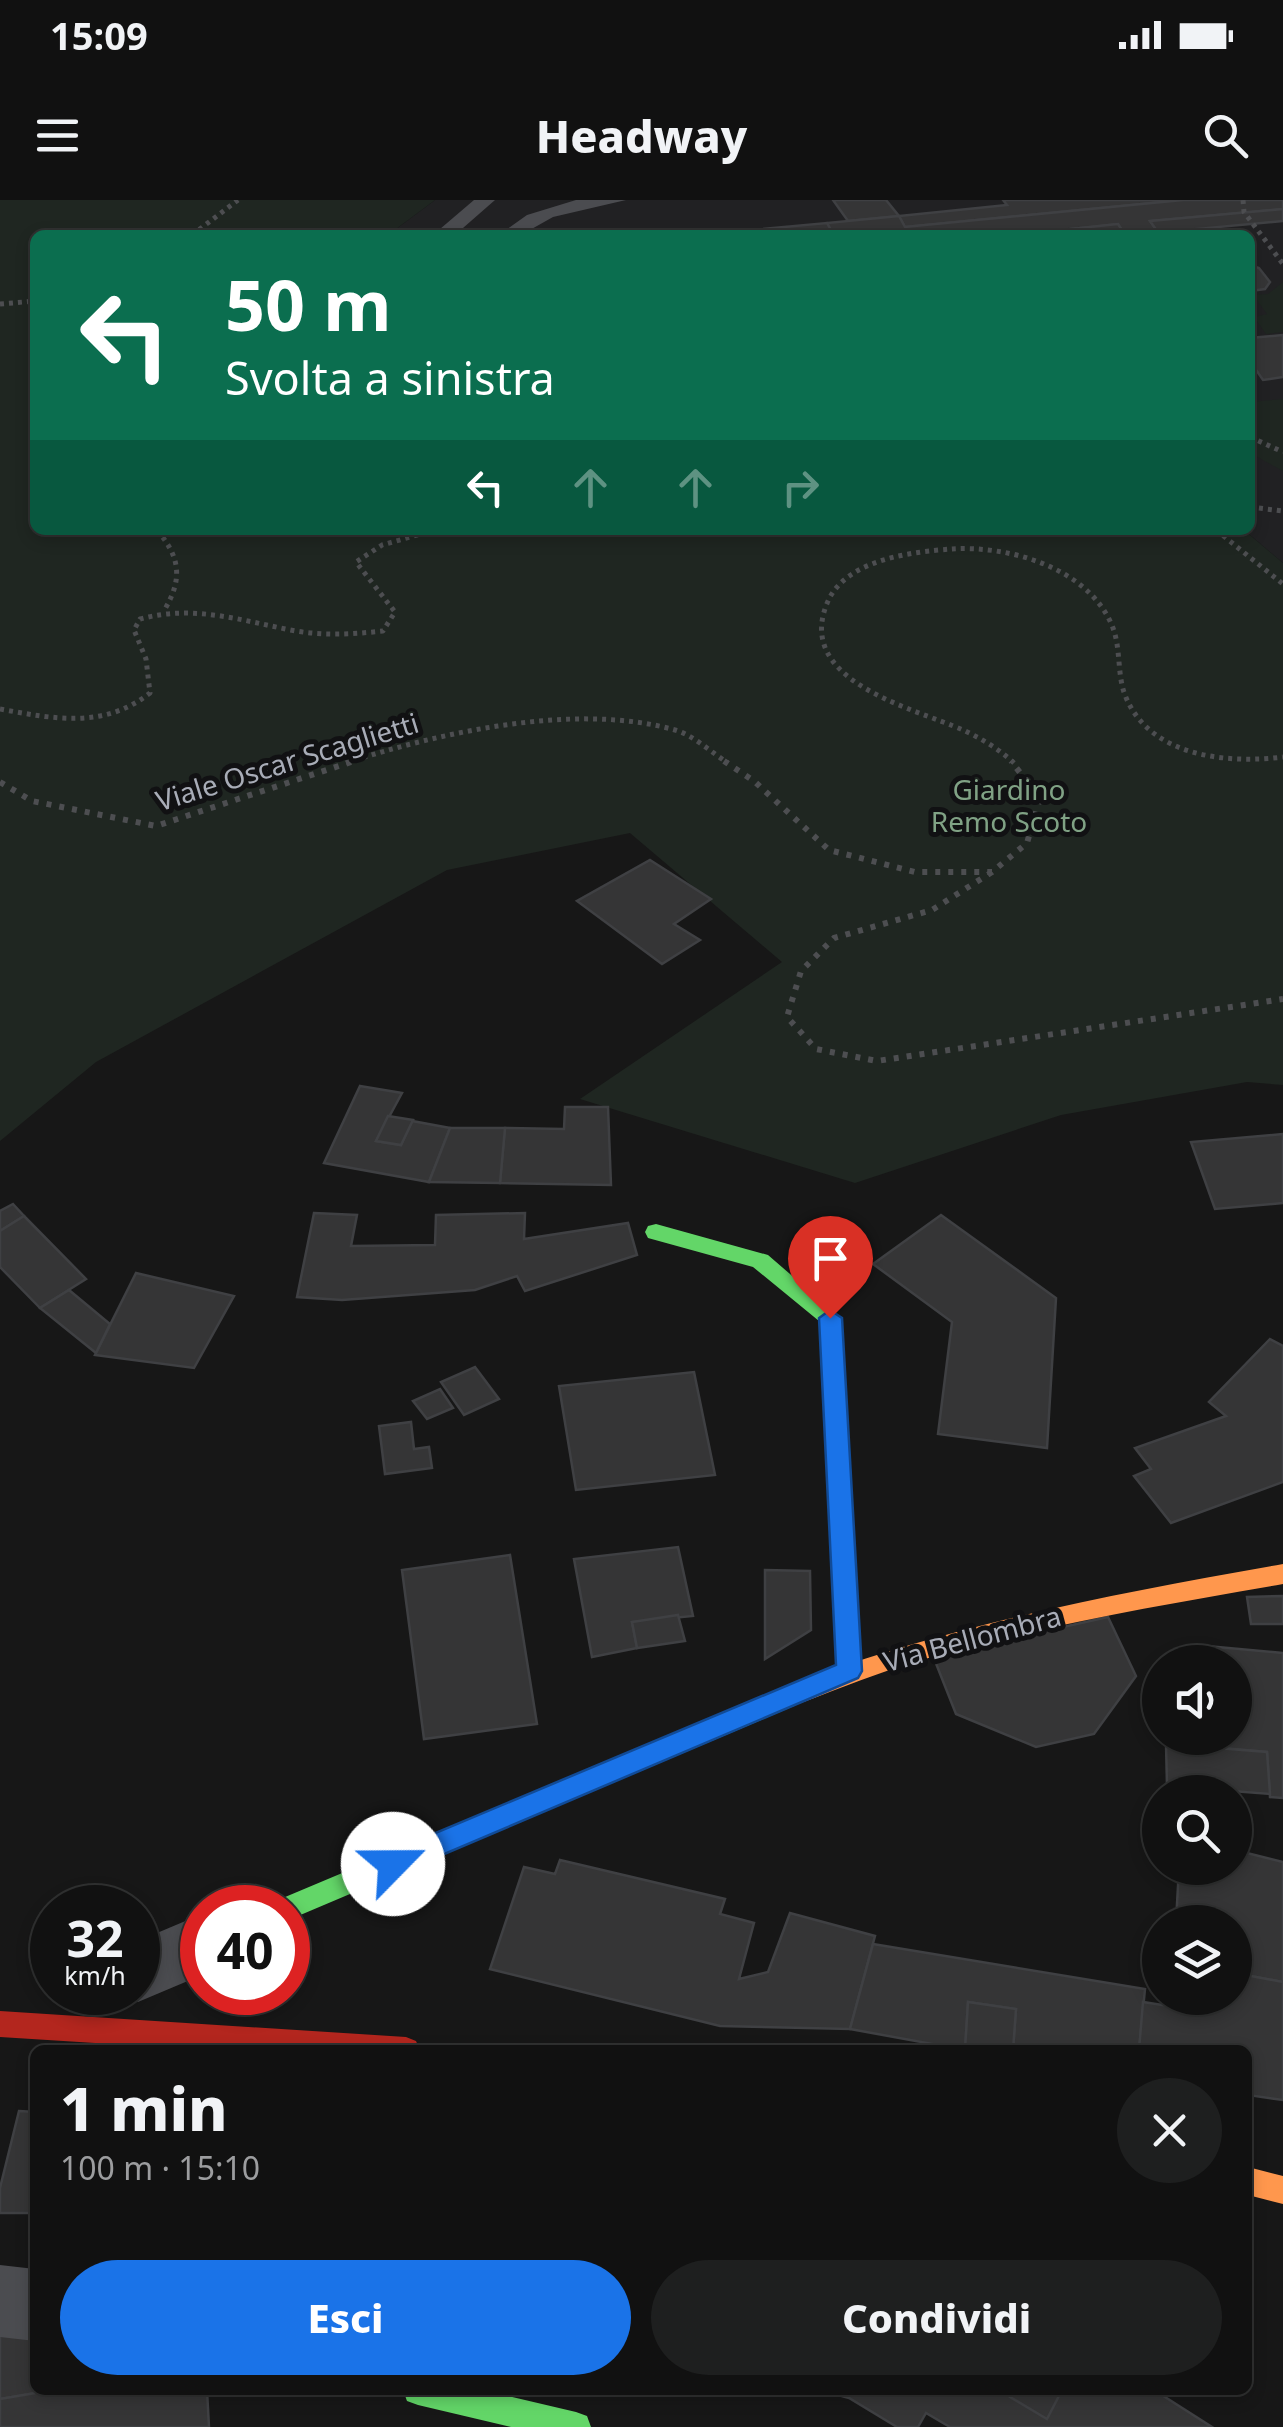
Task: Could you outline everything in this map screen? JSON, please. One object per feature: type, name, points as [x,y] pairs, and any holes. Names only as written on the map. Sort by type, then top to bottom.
[{"type":"street","points":[[656,1232],[760,1261],[830,1318],[849,1671]]},
{"type":"street","name":"Via Bellombra","points":[[310,1899],[849,1671],[1081,1609],[1283,1574]]},
{"type":"street","points":[[8,2024],[329,2045]]},
{"type":"street","points":[[1252,2182],[1283,2190]]},
{"type":"street","points":[[0,2301],[30,2304]]},
{"type":"street","points":[[439,2395],[576,2427]]},
{"type":"lane","points":[[450,230],[486,200]]},
{"type":"lane","points":[[515,230],[532,217],[560,207],[617,200]]},
{"type":"path","points":[[199,230],[238,200]]},
{"type":"path","points":[[1243,200],[1244,212],[1283,264]]},
{"type":"path","points":[[0,304],[30,301]]},
{"type":"path","points":[[1255,439],[1283,452]]},
{"type":"path","points":[[1255,507],[1283,510]]},
{"type":"path","points":[[162,535],[178,552],[181,586],[164,610]]},
{"type":"path","points":[[0,709],[74,723],[134,708],[150,693],[146,659],[134,630],[140,618],[164,610],[229,613],[296,631],[340,636],[383,631],[394,612],[356,562],[382,545],[418,535]]},
{"type":"path","points":[[1222,535],[1283,584]]},
{"type":"path","points":[[1283,756],[1211,756],[1174,746],[1148,729],[1126,699],[1111,624],[1080,584],[1037,562],[980,548],[920,552],[887,560],[844,580],[826,598],[823,627],[827,652],[854,684],[915,716],[978,737],[1024,769],[1040,798],[1026,843],[992,872],[932,910],[834,938],[801,971],[787,1016],[816,1049],[877,1061],[1283,998]]},
{"type":"path","name":"Viale Oscar Scaglietti","points":[[0,782],[32,801],[156,826],[420,739],[574,718],[678,730],[754,781],[829,850],[915,872],[992,872]]},
{"type":"shaded area","points":[[435,200],[1283,200],[1283,563],[1250,535],[1255,535],[1255,230],[395,230]]},
{"type":"green space","name":"Giardino Remo Scoto","points":[[0,200],[435,200],[395,230],[30,230],[30,535],[1250,535],[1283,563],[1283,1085],[1247,1082],[1061,1115],[855,1183],[580,1099],[782,962],[630,833],[447,870],[96,1062],[0,1141]]},
{"type":"green space","points":[[1283,282],[1283,332],[1266,334],[1255,318],[1267,314],[1255,295],[1268,294]]},
{"type":"green space","points":[[1283,399],[1283,471],[1255,456],[1255,402]]},
{"type":"building","points":[[833,200],[886,200],[899,216],[848,221]]},
{"type":"building","points":[[1003,200],[1183,200],[905,227],[899,216],[1007,205]]},
{"type":"building","points":[[1183,200],[1283,200],[1283,209],[1150,221],[1156,230],[1122,230],[1118,224],[1061,230],[831,230],[827,223],[899,216],[905,227]]},
{"type":"building","points":[[1283,209],[1283,221],[1186,230],[1156,230],[1150,221]]},
{"type":"building","points":[[827,223],[831,230],[752,230]]},
{"type":"building","points":[[1118,224],[1122,230],[1061,230]]},
{"type":"building","points":[[1255,267],[1270,282],[1265,289],[1255,290]]},
{"type":"building","points":[[1283,335],[1283,377],[1263,380],[1255,368],[1255,338]]},
{"type":"building","points":[[650,860],[711,899],[674,924],[700,940],[662,964],[577,901]]},
{"type":"building","points":[[360,1086],[402,1093],[376,1141],[401,1145],[412,1121],[450,1128],[429,1182],[324,1163]]},
{"type":"building","points":[[565,1107],[608,1107],[611,1185],[500,1183],[505,1128],[564,1129]]},
{"type":"building","points":[[388,1116],[413,1120],[401,1145],[376,1141]]},
{"type":"building","points":[[450,1128],[505,1128],[500,1183],[429,1182]]},
{"type":"building","points":[[1283,1134],[1283,1203],[1215,1209],[1191,1142]]},
{"type":"building","points":[[13,1204],[24,1216],[0,1231],[0,1211]]},
{"type":"building","points":[[314,1213],[357,1215],[351,1246],[435,1245],[436,1215],[525,1213],[524,1239],[628,1223],[637,1255],[525,1291],[517,1276],[475,1290],[342,1300],[297,1297]]},
{"type":"building","points":[[941,1215],[1056,1298],[1047,1448],[938,1434],[952,1322],[873,1264]]},
{"type":"building","points":[[24,1216],[86,1279],[40,1308],[0,1267],[0,1231]]},
{"type":"building","points":[[136,1273],[234,1296],[194,1368],[95,1355]]},
{"type":"building","points":[[69,1290],[110,1324],[96,1353],[40,1308]]},
{"type":"building","points":[[1270,1339],[1283,1346],[1283,1482],[1171,1523],[1134,1476],[1151,1469],[1135,1448],[1226,1416],[1209,1402]]},
{"type":"building","points":[[475,1367],[499,1399],[464,1415],[441,1382]]},
{"type":"building","points":[[694,1372],[715,1475],[576,1490],[559,1386]]},
{"type":"building","points":[[440,1389],[453,1408],[427,1419],[413,1401]]},
{"type":"building","points":[[411,1422],[414,1449],[429,1447],[432,1468],[385,1474],[379,1426]]},
{"type":"building","points":[[678,1547],[693,1616],[632,1622],[637,1648],[592,1657],[574,1559]]},
{"type":"building","points":[[510,1555],[537,1724],[424,1739],[402,1570]]},
{"type":"building","points":[[765,1570],[810,1571],[811,1630],[765,1659]]},
{"type":"building","points":[[1283,1596],[1283,1624],[1251,1624],[1247,1597]]},
{"type":"building","points":[[678,1615],[685,1641],[637,1648],[632,1622]]},
{"type":"building","points":[[1108,1617],[1136,1676],[1094,1734],[1036,1747],[956,1714],[933,1656]]},
{"type":"building","points":[[1252,1650],[1283,1653],[1283,1798],[1270,1797],[1267,1752],[1252,1751]]},
{"type":"building","points":[[1267,1752],[1270,1794],[1252,1793],[1252,1775],[1167,1775],[1166,1755]]},
{"type":"building","points":[[1252,1854],[1283,1862],[1283,1982],[1252,1976],[1252,1905],[1177,1905],[1178,1885],[1252,1885]]},
{"type":"building","points":[[560,1860],[725,1899],[720,1914],[754,1923],[739,1979],[768,1972],[790,1913],[875,1936],[850,2029],[720,2026],[490,1969],[524,1867],[555,1874]]},
{"type":"building","points":[[873,1944],[1142,1989],[1139,2045],[1013,2045],[1016,2009],[968,2002],[965,2045],[938,2045],[850,2029]]},
{"type":"building","points":[[1252,1976],[1283,1982],[1283,2100],[1252,2096],[1252,2045],[1139,2045],[1142,2014],[1252,2015]]},
{"type":"building","points":[[968,2002],[1016,2009],[1013,2045],[965,2045]]},
{"type":"building","points":[[19,2111],[30,2112],[30,2213],[0,2213],[0,2188]]},
{"type":"building","points":[[30,2322],[30,2394],[0,2399],[0,2326]]},
{"type":"building","points":[[30,2394],[207,2395],[209,2427],[0,2427],[0,2399]]},
{"type":"building","points":[[838,2395],[1162,2395],[1212,2427],[950,2427],[926,2413],[918,2427],[897,2427]]},
{"type":"building","points":[[1011,2395],[1059,2395],[1047,2419]]},
{"type":"traffic: fast","points":[[656,1232],[760,1261],[830,1318],[849,1671]]},
{"type":"traffic: fast","points":[[310,1899],[785,1698]]},
{"type":"traffic: fast","points":[[439,2395],[576,2427]]},
{"type":"traffic: slow","points":[[785,1698],[906,1654],[968,1637],[1093,1608],[1283,1574]]},
{"type":"traffic: slow","points":[[1252,2182],[1283,2190]]},
{"type":"traffic: jam","points":[[0,2024],[328,2045]]},
{"type":"route","points":[[393,1864],[849,1671],[830,1318]]}]
